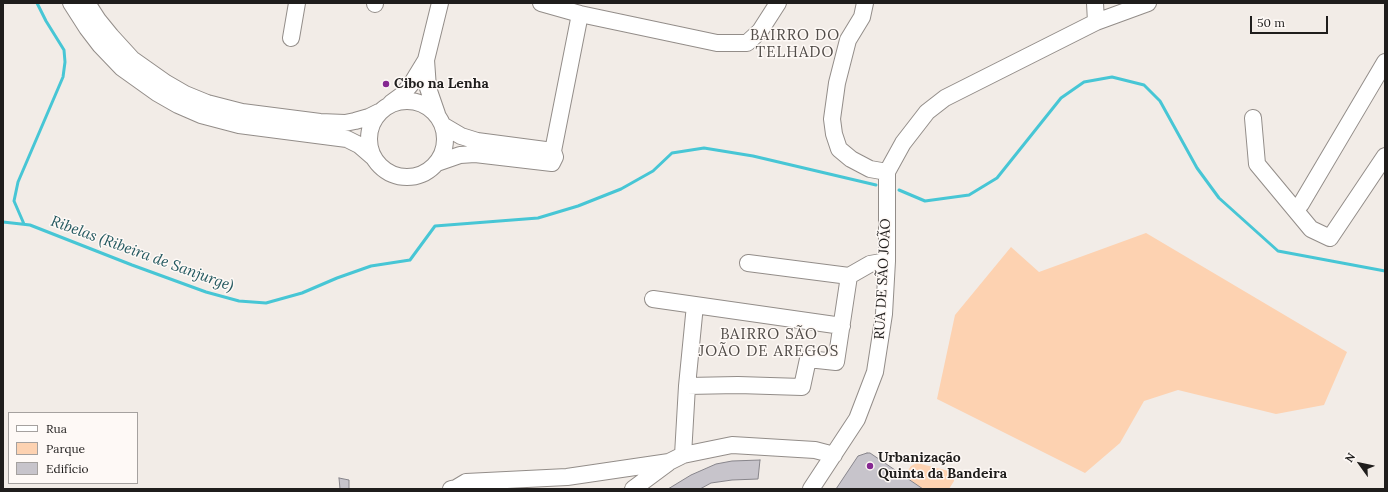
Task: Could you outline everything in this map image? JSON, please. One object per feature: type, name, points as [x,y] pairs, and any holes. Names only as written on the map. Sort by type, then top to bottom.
[{"type":"street","points":[[83,3],[132,59],[166,83],[186,94],[207,103],[242,112],[320,122],[345,123],[369,117],[402,95],[412,84],[426,60],[440,3]]},
{"type":"street","points":[[83,3],[86,28],[100,46],[122,68],[156,93],[178,105],[200,115],[240,125],[344,138],[359,145],[374,158]]},
{"type":"street","points":[[291,38],[297,3]]},
{"type":"street","points":[[541,3],[580,14],[717,44],[747,43],[760,31],[778,3]]},
{"type":"street","points":[[865,3],[862,17],[848,40],[837,83],[832,119],[834,134],[839,149],[850,159],[870,169],[887,172],[903,143],[927,112],[945,98],[1096,22],[1148,3]]},
{"type":"street","points":[[1095,3],[1096,22]]},
{"type":"street","points":[[437,163],[460,155],[475,154],[552,163],[555,157],[553,151],[580,14]]},
{"type":"street","points":[[426,60],[428,88],[441,120],[446,139],[444,152],[437,163],[428,171],[417,176],[404,177],[392,174],[381,168],[374,158],[369,146],[369,134],[372,122],[384,108],[402,100],[415,101],[428,106],[441,120],[462,136],[477,141],[553,151]]},
{"type":"street","points":[[1293,206],[1297,207],[1302,204],[1385,62]]},
{"type":"street","points":[[1252,118],[1257,164],[1311,229],[1330,238],[1385,156]]},
{"type":"street","name":"RUA DE SÃO JOÃO","points":[[811,489],[857,419],[875,372],[884,314],[887,261],[887,172]]},
{"type":"street","points":[[748,263],[850,276],[870,264],[887,261]]},
{"type":"street","points":[[687,386],[738,385],[802,387],[808,359],[836,362],[850,276]]},
{"type":"street","points":[[653,299],[842,326]]},
{"type":"street","points":[[633,489],[676,459],[687,386],[695,305]]},
{"type":"street","points":[[451,489],[456,488],[466,482],[567,478],[676,459],[732,445],[815,450],[834,455]]},
{"type":"green space","points":[[1146,233],[1347,352],[1324,405],[1276,414],[1178,390],[1144,401],[1120,443],[1085,473],[937,399],[955,315],[1011,247],[1039,272]]},
{"type":"green space","points":[[917,463],[949,471],[954,475],[954,481],[949,489],[923,489],[904,476],[911,466]]},
{"type":"building","name":"Urbanização Quinta da Bandeira","points":[[870,453],[923,489],[836,489],[858,456]]},
{"type":"building","points":[[760,460],[758,479],[732,480],[711,483],[700,489],[668,489],[691,475],[716,464],[732,461]]},
{"type":"building","points":[[339,478],[349,480],[349,489],[340,489]]},
{"type":"waterway","points":[[24,224],[14,201],[18,182],[63,77],[65,62],[64,50],[37,3]]},
{"type":"waterway","name":"Ribelas (Ribeira de Sanjurge)","points":[[899,190],[925,201],[969,195],[997,178],[1061,98],[1084,82],[1112,77],[1144,85],[1160,101],[1197,168],[1219,198],[1278,251],[1385,271]]},
{"type":"waterway","name":"Ribelas (Ribeira de Sanjurge)","points":[[3,222],[30,225],[206,292],[239,301],[266,303],[302,293],[337,278],[371,266],[410,260],[435,226],[538,218],[578,206],[621,189],[653,171],[672,153],[704,148],[753,156],[876,185]]},
{"type":"place","name":"Cibo na Lenha","points":[[386,84]]},
{"type":"place","name":"Urbanização Quinta da Bandeira","points":[[870,466]]},
{"type":"district","name":"BAIRRO DO TELHADO","points":[[795,44]]},
{"type":"district","name":"BAIRRO SÃO JOÃO DE AREGOS","points":[[769,344]]}]
